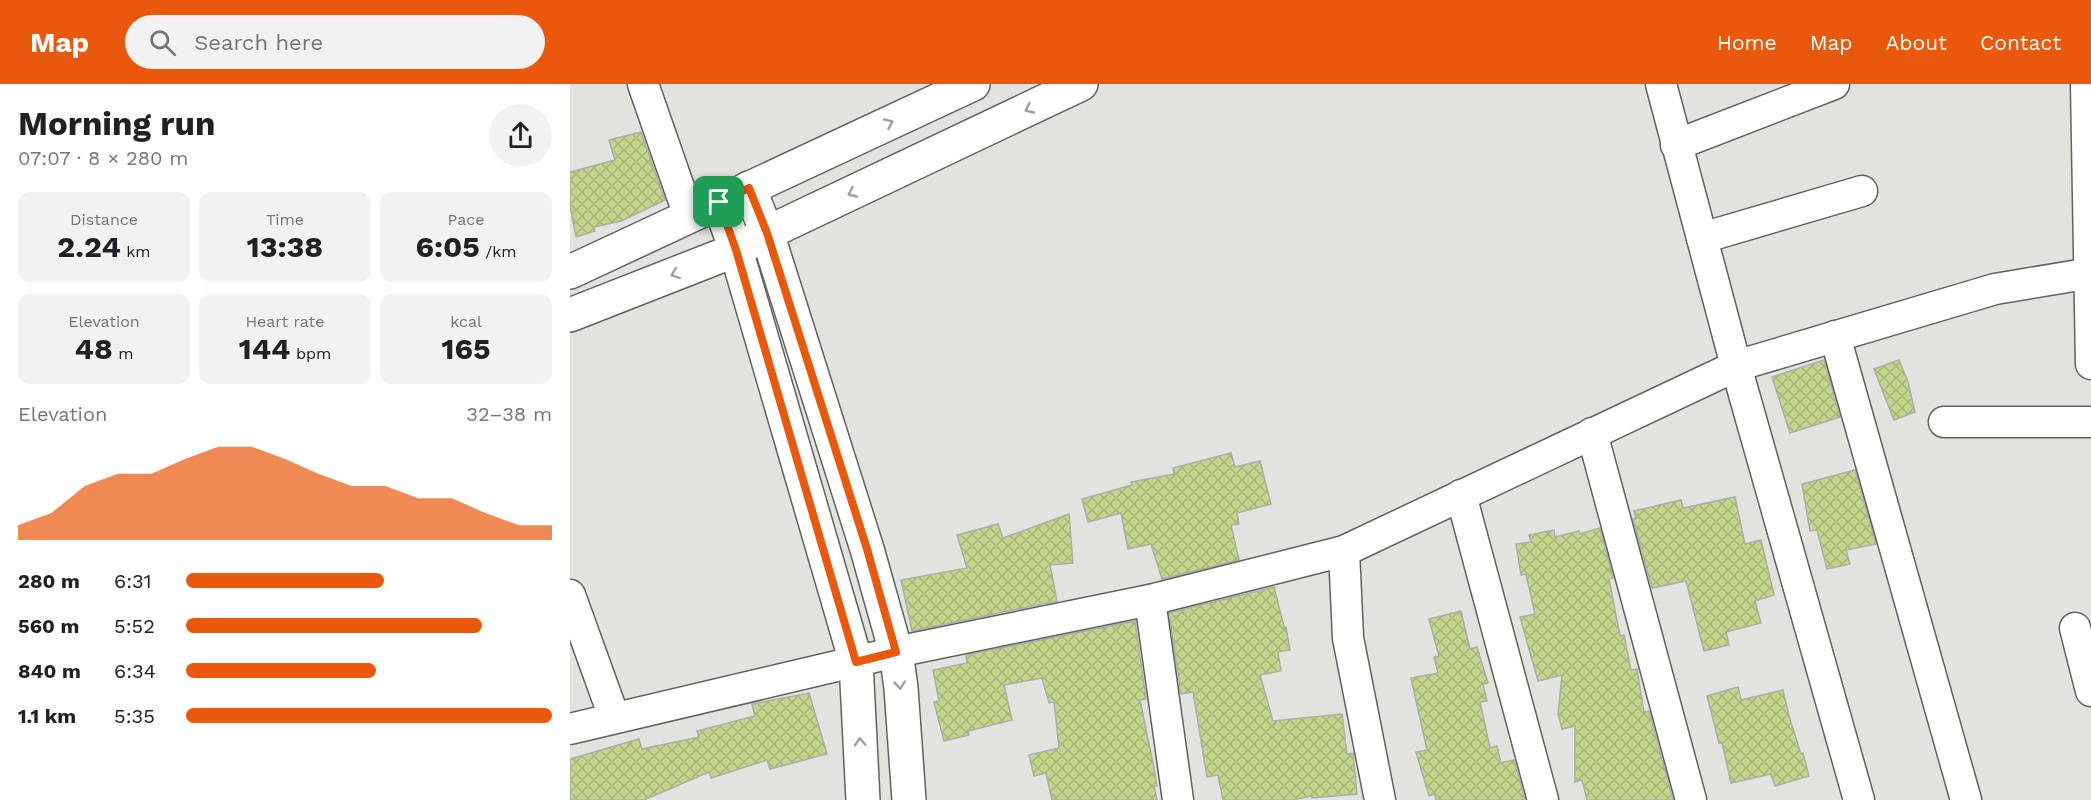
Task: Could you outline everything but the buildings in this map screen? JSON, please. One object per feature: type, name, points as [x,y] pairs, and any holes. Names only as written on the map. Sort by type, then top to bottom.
[{"type":"street","points":[[643,84],[689,216]]},
{"type":"street","points":[[570,272],[972,84]]},
{"type":"street","points":[[570,315],[736,250],[767,233],[1082,84]]},
{"type":"street","points":[[1661,84],[1736,366],[1859,800]]},
{"type":"street","points":[[1676,145],[1834,84]]},
{"type":"street","points":[[2086,84],[2091,364]]},
{"type":"street","points":[[749,188],[767,233],[867,549],[896,652],[901,688],[909,800]]},
{"type":"street","points":[[1702,238],[1862,191]]},
{"type":"street","points":[[719,202],[736,250],[856,662],[863,800]]},
{"type":"street","points":[[570,729],[896,652],[1150,600],[1344,551],[1736,366],[1995,289],[2091,273]]},
{"type":"street","points":[[1835,336],[1966,800]]},
{"type":"street","points":[[1944,422],[2091,422]]},
{"type":"street","points":[[1592,433],[1691,800]]},
{"type":"street","points":[[1461,495],[1543,800]]},
{"type":"street","points":[[1344,551],[1348,638],[1380,800]]},
{"type":"street","points":[[570,595],[614,717]]},
{"type":"street","points":[[1150,600],[1178,800]]},
{"type":"street","points":[[2075,628],[2091,692]]},
{"type":"route","points":[[749,188],[767,233],[867,549],[896,652],[856,662],[736,250],[719,202],[749,188]]}]
